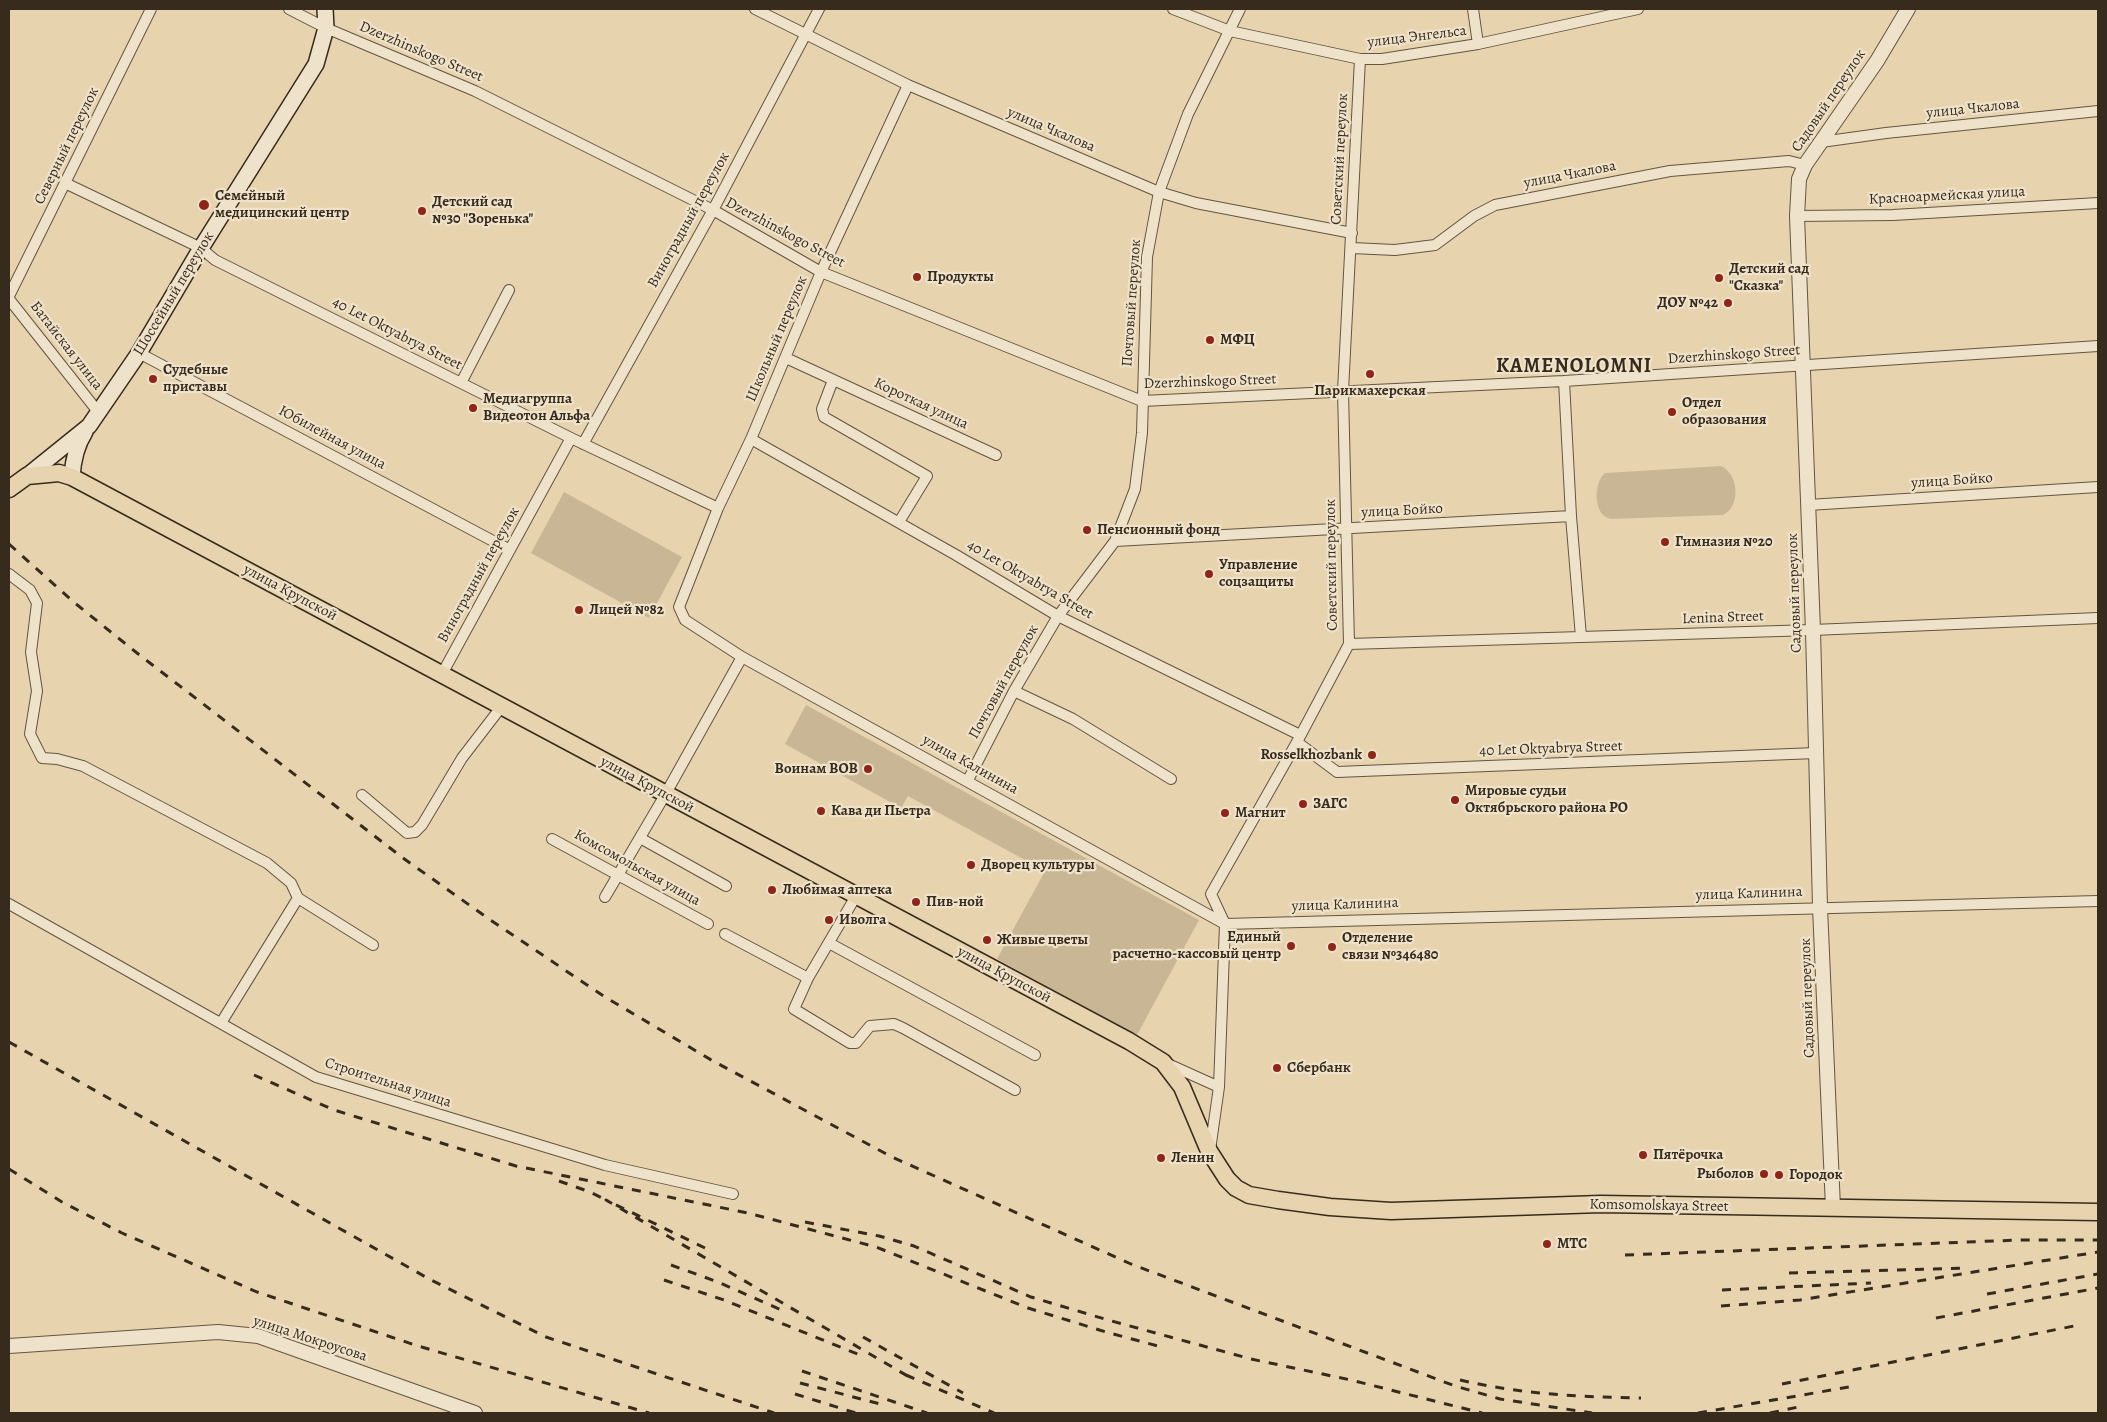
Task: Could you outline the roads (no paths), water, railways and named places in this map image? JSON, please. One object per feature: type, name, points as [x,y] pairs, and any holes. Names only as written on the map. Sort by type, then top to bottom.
[{"type":"main road","name":"Шоссейный переулок","points":[[27,476],[88,426],[99,413],[139,352],[316,64],[326,28],[325,9]]},
{"type":"main road","points":[[72,477],[72,461],[78,442],[88,426]]},
{"type":"main road","name":"улица Крупской","points":[[27,476],[59,473],[72,477],[665,795],[1122,1037],[1163,1062],[1182,1087],[1209,1151],[1227,1179]]},
{"type":"main road","points":[[9,489],[27,476]]},
{"type":"main road","name":"Komsomolskaya Street","points":[[1227,1179],[1236,1188],[1249,1195],[1259,1197],[1330,1207],[1391,1211],[1601,1204],[2098,1212]]},
{"type":"street","name":"Северный переулок","points":[[9,297],[151,9]]},
{"type":"street","name":"Dzerzhinskogo Street","points":[[289,9],[326,28],[475,91],[713,210],[821,272],[1142,401],[1564,382],[2098,346]]},
{"type":"street","name":"улица Чкалова","points":[[755,9],[908,85],[1159,192],[1196,203],[1352,232]]},
{"type":"street","name":"Виноградный переулок","points":[[583,444],[713,210],[819,9]]},
{"type":"street","name":"улица Энгельса","points":[[1173,9],[1230,31],[1360,59],[1382,59],[1478,44],[1607,12],[1638,9]]},
{"type":"street","name":"Почтовый переулок","points":[[968,780],[1014,691],[1058,616],[1115,541],[1135,489],[1142,433],[1147,257],[1159,192],[1188,114],[1240,9]]},
{"type":"street","points":[[1473,9],[1478,44]]},
{"type":"street","name":"Садовый переулок","points":[[1833,1208],[1820,907],[1813,630],[1797,216],[1799,179],[1804,165],[1877,61],[1908,9]]},
{"type":"street","name":"Советский переулок","points":[[1209,1151],[1220,1087],[1225,924],[1211,894],[1349,644],[1343,391],[1352,248],[1360,59]]},
{"type":"street","name":"Школьный переулок","points":[[679,607],[718,508],[751,439],[821,272],[908,85]]},
{"type":"street","name":"улица Чкалова","points":[[1821,142],[1886,133],[2098,111]]},
{"type":"street","name":"улица Чкалова","points":[[1352,248],[1395,250],[1435,245],[1474,216],[1495,205],[1670,171],[1789,161],[1804,165]]},
{"type":"street","name":"40 Let Oktyabrya Street","points":[[65,183],[202,248],[215,260],[583,444],[718,508]]},
{"type":"street","name":"Красноармейская улица","points":[[1797,216],[1893,215],[2098,203]]},
{"type":"street","points":[[461,383],[509,290]]},
{"type":"street","name":"Батайская улица","points":[[9,297],[99,413]]},
{"type":"street","name":"Юбилейная улица","points":[[139,352],[510,550]]},
{"type":"street","name":"Короткая улица","points":[[786,358],[996,455]]},
{"type":"street","points":[[834,380],[822,409],[824,417],[927,476],[898,522]]},
{"type":"street","points":[[1564,382],[1571,516],[1581,637]]},
{"type":"street","name":"Виноградный переулок","points":[[442,674],[571,438]]},
{"type":"street","name":"40 Let Oktyabrya Street","points":[[751,439],[898,522],[1058,616],[1298,739],[1337,772],[1816,753]]},
{"type":"street","name":"улица Бойко","points":[[1808,505],[2098,487]]},
{"type":"street","name":"улица Бойко","points":[[1115,541],[1571,516]]},
{"type":"street","points":[[9,574],[30,590],[37,603],[31,652],[37,691],[30,734],[42,758],[57,759],[83,766],[266,863],[291,883],[298,898],[373,944]]},
{"type":"street","name":"улица Калинина","points":[[679,607],[685,620],[742,657],[968,780],[1225,924],[2098,901]]},
{"type":"street","name":"Lenina Street","points":[[1349,644],[1813,630],[2098,618]]},
{"type":"street","points":[[605,897],[665,795],[742,657]]},
{"type":"street","points":[[1014,691],[1073,719],[1171,779]]},
{"type":"street","points":[[362,795],[406,833],[415,832],[426,819],[462,758],[502,706]]},
{"type":"street","points":[[640,838],[726,886]]},
{"type":"street","name":"Комсомольская улица","points":[[552,839],[708,924]]},
{"type":"street","points":[[856,896],[808,978],[794,1009],[850,1043],[856,1043],[870,1026],[894,1024],[1015,1090]]},
{"type":"street","points":[[221,1022],[298,898]]},
{"type":"street","name":"Строительная улица","points":[[9,904],[316,1077],[605,1166],[733,1194]]},
{"type":"street","points":[[725,934],[808,978]]},
{"type":"street","points":[[829,943],[1035,1055]]},
{"type":"street","points":[[1163,1062],[1220,1087]]},
{"type":"street","name":"улица Мокроусова","points":[[9,1346],[218,1332],[258,1336],[474,1413]]},
{"type":"railway","points":[[9,544],[76,604],[137,653],[403,858],[489,919],[605,997],[713,1061],[892,1157],[1131,1264],[1455,1386],[1500,1399],[1592,1413]]},
{"type":"railway","points":[[9,1042],[431,1280],[546,1337],[774,1413]]},
{"type":"railway","points":[[254,1075],[334,1110],[516,1166],[748,1213],[876,1247],[1028,1308],[1158,1346]]},
{"type":"railway","points":[[9,1169],[62,1202],[122,1233],[257,1292],[418,1346],[649,1413]]},
{"type":"railway","points":[[559,1181],[606,1200]]},
{"type":"railway","points":[[705,1248],[606,1200],[911,1378]]},
{"type":"railway","points":[[805,1222],[879,1236],[914,1246],[1031,1297],[1108,1320],[1251,1359],[1351,1380],[1482,1413]]},
{"type":"railway","points":[[1625,1255],[2021,1240],[2098,1240]]},
{"type":"railway","points":[[1721,1306],[1800,1300],[2098,1252]]},
{"type":"railway","points":[[671,1265],[718,1282],[786,1312]]},
{"type":"railway","points":[[1789,1273],[1969,1268]]},
{"type":"railway","points":[[1987,1294],[2098,1274]]},
{"type":"railway","points":[[664,1280],[724,1300],[860,1355]]},
{"type":"railway","points":[[1722,1290],[1871,1283]]},
{"type":"railway","points":[[1936,1318],[2098,1288]]},
{"type":"railway","points":[[1782,1384],[2079,1325]]},
{"type":"railway","points":[[863,1337],[963,1393]]},
{"type":"railway","points":[[802,1371],[927,1413]]},
{"type":"railway","points":[[906,1375],[994,1413]]},
{"type":"railway","points":[[1460,1380],[1505,1389],[1550,1394],[1641,1398]]},
{"type":"railway","points":[[800,1383],[884,1405]]},
{"type":"railway","points":[[1698,1413],[1849,1387]]},
{"type":"railway","points":[[795,1394],[856,1413]]},
{"type":"railway","points":[[1770,1413],[1798,1407]]},
{"type":"place","name":"Семейный медицинский центр","points":[[204,205]]},
{"type":"place","name":"Детский сад №30 \"Зоренька\"","points":[[422,211]]},
{"type":"place","name":"Продукты","points":[[917,277]]},
{"type":"place","name":"Детский сад \"Сказка\"","points":[[1719,278]]},
{"type":"place","name":"ДОУ №42","points":[[1728,303]]},
{"type":"place","name":"МФЦ","points":[[1210,340]]},
{"type":"place","name":"Парикмахерская","points":[[1370,374]]},
{"type":"place","name":"Судебные приставы","points":[[153,379]]},
{"type":"place","name":"Медиагруппа Видеотон Альфа","points":[[473,408]]},
{"type":"place","name":"Отдел образования","points":[[1672,412]]},
{"type":"place","name":"Пенсионный фонд","points":[[1087,530]]},
{"type":"place","name":"Гимназия №20","points":[[1665,542]]},
{"type":"place","name":"Управление соцзащиты","points":[[1209,574]]},
{"type":"place","name":"Лицей №82","points":[[579,610]]},
{"type":"place","name":"Rosselkhozbank","points":[[1372,755]]},
{"type":"place","name":"Воинам ВОВ","points":[[868,769]]},
{"type":"place","name":"Мировые судьи Октябрьского района РО","points":[[1455,800]]},
{"type":"place","name":"ЗАГС","points":[[1303,804]]},
{"type":"place","name":"Кава ди Пьетра","points":[[821,811]]},
{"type":"place","name":"Магнит","points":[[1225,813]]},
{"type":"place","name":"Дворец культуры","points":[[971,865]]},
{"type":"place","name":"Любимая аптека","points":[[772,890]]},
{"type":"place","name":"Пив-ной","points":[[916,902]]},
{"type":"place","name":"Иволга","points":[[829,920]]},
{"type":"place","name":"Живые цветы","points":[[987,940]]},
{"type":"place","name":"Единый расчетно-кассовый центр","points":[[1291,946]]},
{"type":"place","name":"Отделение связи №346480","points":[[1332,947]]},
{"type":"place","name":"Сбербанк","points":[[1277,1068]]},
{"type":"place","name":"Пятёрочка","points":[[1643,1155]]},
{"type":"place","name":"Ленин","points":[[1161,1158]]},
{"type":"place","name":"Рыболов","points":[[1764,1174]]},
{"type":"place","name":"Городок","points":[[1779,1175]]},
{"type":"place","name":"МТС","points":[[1547,1244]]},
{"type":"district","name":"KAMENOLOMNI","points":[[1574,367]]}]
